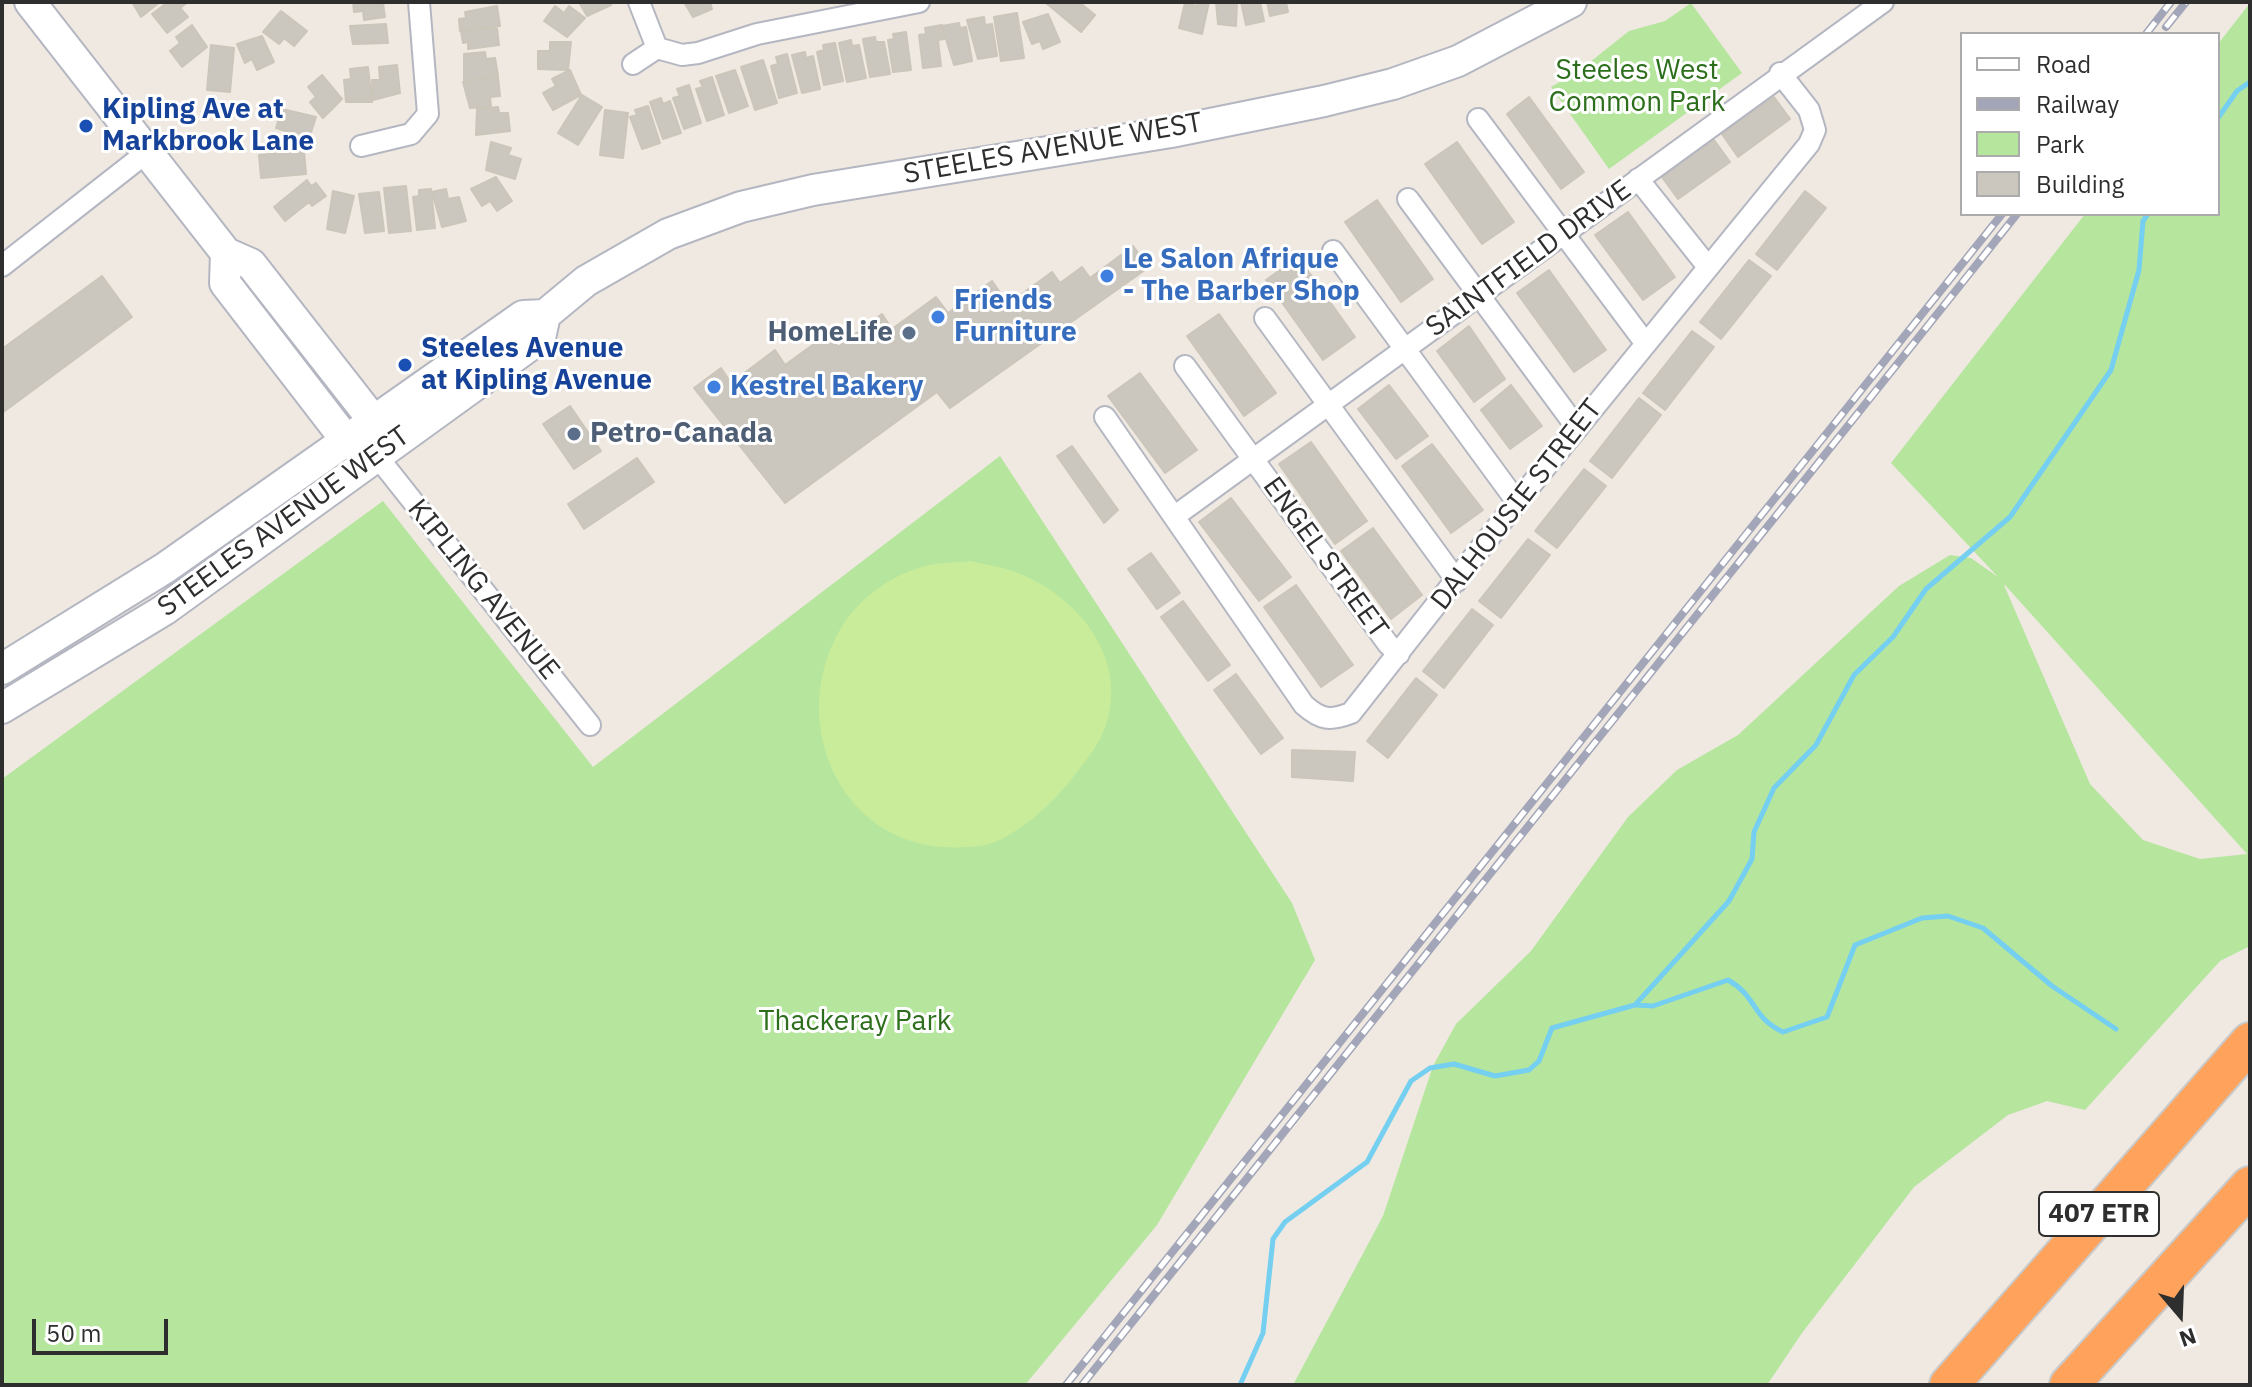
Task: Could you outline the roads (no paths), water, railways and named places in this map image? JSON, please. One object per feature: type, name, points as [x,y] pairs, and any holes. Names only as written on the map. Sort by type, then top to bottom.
[{"type":"highway","name":"407 ETR","points":[[1949,1385],[2250,1042]]},
{"type":"highway","name":"407 ETR","points":[[2069,1385],[2250,1186]]},
{"type":"main road","points":[[30,2],[226,253],[251,264],[373,420],[376,455]]},
{"type":"main road","name":"STEELES AVENUE WEST","points":[[2,669],[165,568],[523,316],[545,315],[586,281],[668,234],[741,207],[813,190],[1171,132],[1393,84],[1458,61],[1571,2]]},
{"type":"main road","name":"KIPLING AVENUE","points":[[226,253],[225,283],[346,440],[376,455]]},
{"type":"main road","name":"STEELES AVENUE WEST","points":[[2,708],[164,610],[540,338],[545,315]]},
{"type":"street","points":[[361,146],[411,134],[428,114],[419,2]]},
{"type":"street","points":[[639,2],[657,48]]},
{"type":"street","points":[[633,64],[657,48],[682,55],[698,53],[757,34],[919,2]]},
{"type":"street","name":"SAINTFIELD DRIVE","points":[[1175,516],[1780,73],[1883,2]]},
{"type":"street","name":"DALHOUSIE STREET","points":[[1175,516],[1304,705],[1319,718],[1335,719],[1351,713],[1517,502],[1809,144],[1815,130],[1809,110],[1780,73]]},
{"type":"street","points":[[1478,119],[1646,344]]},
{"type":"street","points":[[2,266],[146,153]]},
{"type":"street","points":[[1638,179],[1708,267]]},
{"type":"street","points":[[1408,199],[1577,428]]},
{"type":"street","points":[[1333,251],[1517,502]]},
{"type":"street","points":[[1265,318],[1457,581]]},
{"type":"street","name":"ENGEL STREET","points":[[1185,366],[1388,644],[1399,654]]},
{"type":"street","points":[[1105,417],[1175,516]]},
{"type":"street","name":"KIPLING AVENUE","points":[[376,455],[590,725]]},
{"type":"waterway","points":[[2220,115],[2237,91],[2250,82]]},
{"type":"waterway","points":[[1240,1385],[1263,1333],[1273,1239],[1285,1222],[1367,1162],[1411,1081],[1430,1068],[1454,1064],[1495,1076],[1529,1070],[1539,1061],[1552,1028],[1635,1005],[1729,901],[1752,859],[1754,832],[1774,788],[1816,745],[1854,675],[1893,637],[1926,589],[2010,517],[2111,370],[2139,270],[2143,221],[2147,216]]},
{"type":"waterway","points":[[1636,1005],[1653,1006],[1728,980],[1745,993],[1765,1020],[1783,1032],[1827,1017],[1855,945],[1922,918],[1948,916],[1983,928],[2052,986],[2116,1029]]},
{"type":"railway","points":[[2148,32],[2171,2]]},
{"type":"railway","points":[[2166,27],[2186,2]]},
{"type":"railway","points":[[1066,1385],[2000,216]]},
{"type":"railway","points":[[1082,1385],[2015,216]]},
{"type":"place","name":"Kipling Ave at Markbrook Lane","points":[[86,126]]},
{"type":"place","name":"Le Salon Afrique - The Barber Shop","points":[[1107,276]]},
{"type":"place","name":"Friends Furniture","points":[[938,317]]},
{"type":"place","name":"HomeLife","points":[[909,333]]},
{"type":"place","name":"Steeles Avenue at Kipling Avenue","points":[[405,365]]},
{"type":"place","name":"Kestrel Bakery","points":[[714,387]]},
{"type":"place","name":"Petro-Canada","points":[[574,434]]},
{"type":"park label","name":"Steeles West Common Park","points":[[1637,87]]},
{"type":"park label","name":"Thackeray Park","points":[[855,1022]]}]
